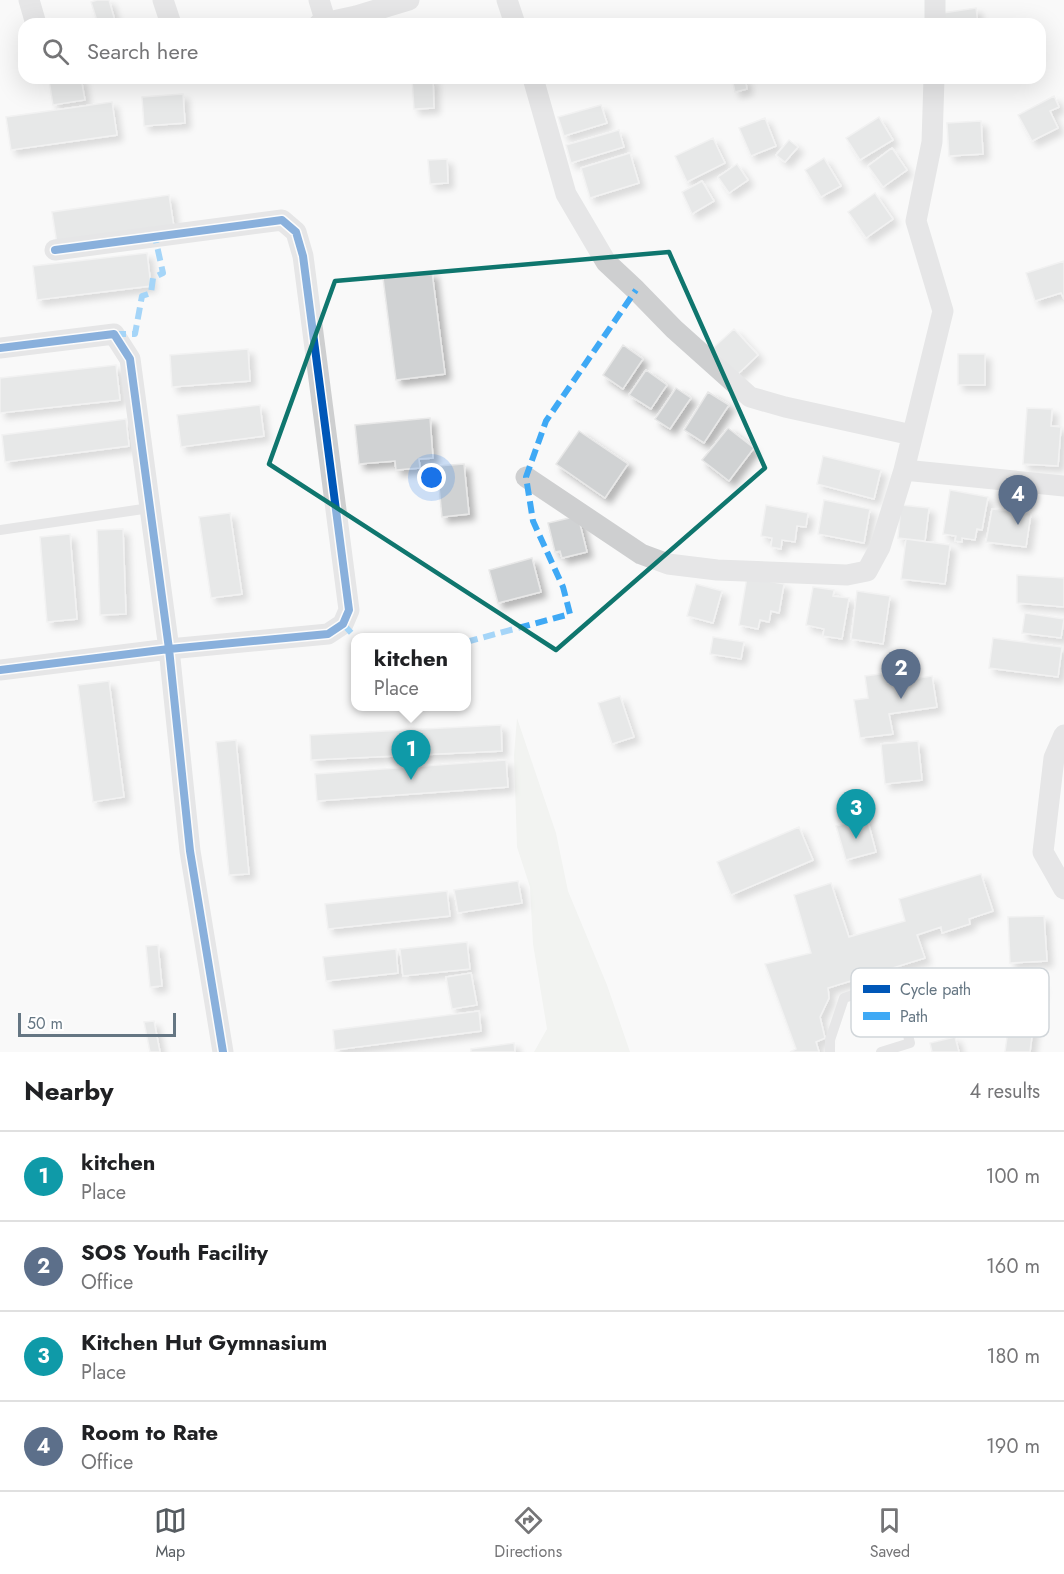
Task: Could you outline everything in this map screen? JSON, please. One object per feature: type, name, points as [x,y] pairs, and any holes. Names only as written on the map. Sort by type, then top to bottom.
[{"type":"street","points":[[29,0],[34,18]]},
{"type":"street","points":[[163,0],[169,18]]},
{"type":"street","points":[[319,0],[322,18]]},
{"type":"street","points":[[347,18],[409,0]]},
{"type":"street","points":[[507,0],[513,18]]},
{"type":"street","points":[[935,0],[935,18]]},
{"type":"street","points":[[535,84],[566,194],[606,262],[674,329],[750,397],[785,408],[912,435]]},
{"type":"street","points":[[526,477],[641,554],[668,564],[717,570],[847,575],[867,571],[880,547],[904,470],[944,311],[916,222],[932,142],[934,84]]},
{"type":"street","points":[[0,670],[169,649],[328,634],[343,624],[349,610],[303,256],[296,232],[282,219],[56,250]]},
{"type":"street","points":[[0,348],[114,334],[130,359],[169,649],[190,851],[223,1052]]},
{"type":"street","points":[[904,470],[1064,486]]},
{"type":"street","points":[[1064,735],[1054,758],[1043,852],[1064,889]]},
{"type":"lane","points":[[0,530],[150,508]]},
{"type":"lane","points":[[830,1052],[830,1040],[844,998],[851,996]]},
{"type":"lane","points":[[881,1052],[910,1043],[908,1037]]},
{"type":"highlighted area","points":[[669,252],[765,468],[556,650],[269,464],[335,281]]},
{"type":"shaded area","points":[[517,718],[556,833],[568,891],[607,985],[630,1052],[534,1052],[547,1029],[533,944],[530,887],[517,847],[514,755]]},
{"type":"building","points":[[109,0],[114,18],[96,18],[91,2]]},
{"type":"building","points":[[976,8],[977,18],[943,18],[943,13]]},
{"type":"building","points":[[50,84],[82,84],[85,100],[53,105]]},
{"type":"building","points":[[412,84],[433,84],[434,108],[414,109]]},
{"type":"building","points":[[733,84],[746,84],[747,89],[735,92]]},
{"type":"building","points":[[183,94],[185,123],[144,126],[142,97]]},
{"type":"building","points":[[1054,96],[1059,107],[1050,111],[1058,128],[1032,141],[1018,115]]},
{"type":"building","points":[[112,102],[117,135],[11,150],[6,117]]},
{"type":"building","points":[[601,105],[607,123],[564,136],[558,117]]},
{"type":"building","points":[[879,117],[893,140],[860,160],[846,138]]},
{"type":"building","points":[[765,118],[776,146],[751,156],[739,128]]},
{"type":"building","points":[[981,121],[983,154],[949,156],[947,123]]},
{"type":"building","points":[[619,130],[624,147],[571,163],[566,145]]},
{"type":"building","points":[[713,138],[725,163],[687,182],[675,156]]},
{"type":"building","points":[[789,140],[798,147],[785,162],[776,155]]},
{"type":"building","points":[[892,148],[907,170],[883,187],[868,166]]},
{"type":"building","points":[[630,153],[639,183],[590,198],[581,168]]},
{"type":"building","points":[[824,158],[841,186],[821,197],[805,170]]},
{"type":"building","points":[[447,159],[448,183],[430,184],[428,160]]},
{"type":"building","points":[[737,164],[748,180],[729,193],[718,177]]},
{"type":"building","points":[[702,181],[714,201],[692,214],[682,192]]},
{"type":"building","points":[[875,193],[893,219],[866,238],[848,212]]},
{"type":"building","points":[[169,195],[174,227],[57,244],[52,212]]},
{"type":"building","points":[[147,253],[151,286],[37,300],[33,266]]},
{"type":"building","points":[[1064,261],[1064,299],[1061,293],[1035,301],[1026,273]]},
{"type":"building","points":[[432,272],[445,374],[396,380],[383,278]]},
{"type":"building","points":[[734,329],[758,355],[737,375],[712,349]]},
{"type":"building","points":[[623,345],[643,359],[623,389],[603,375]]},
{"type":"building","points":[[248,349],[250,381],[172,387],[170,355]]},
{"type":"building","points":[[958,354],[985,354],[985,385],[958,385]]},
{"type":"building","points":[[116,365],[120,400],[0,413],[0,378]]},
{"type":"building","points":[[646,370],[667,385],[651,409],[629,395]]},
{"type":"building","points":[[676,388],[691,398],[670,429],[655,419]]},
{"type":"building","points":[[708,392],[729,405],[704,443],[684,430]]},
{"type":"building","points":[[260,405],[264,436],[181,447],[177,415]]},
{"type":"building","points":[[1027,408],[1052,409],[1051,426],[1061,427],[1058,466],[1023,464]]},
{"type":"building","points":[[430,418],[433,458],[419,459],[420,468],[396,470],[395,461],[359,464],[355,425]]},
{"type":"building","points":[[126,419],[129,446],[5,462],[2,435]]},
{"type":"building","points":[[728,428],[754,448],[729,481],[702,460]]},
{"type":"building","points":[[579,431],[628,464],[605,498],[556,464]]},
{"type":"building","points":[[823,456],[881,470],[874,499],[817,484]]},
{"type":"building","points":[[464,464],[469,514],[442,517],[437,466]]},
{"type":"building","points":[[950,490],[988,497],[982,530],[977,529],[975,540],[962,538],[962,542],[955,541],[956,536],[943,534]]},
{"type":"building","points":[[824,500],[870,509],[864,543],[818,534]]},
{"type":"building","points":[[766,505],[808,513],[806,527],[797,526],[795,542],[782,540],[781,549],[771,547],[772,538],[761,536]]},
{"type":"building","points":[[901,505],[929,508],[925,541],[898,538]]},
{"type":"building","points":[[992,509],[1031,513],[1026,547],[986,542]]},
{"type":"building","points":[[230,513],[242,594],[211,598],[199,517]]},
{"type":"building","points":[[578,516],[587,552],[562,558],[560,551],[555,552],[548,523]]},
{"type":"building","points":[[123,529],[126,614],[100,615],[97,530]]},
{"type":"building","points":[[70,534],[77,619],[47,622],[40,537]]},
{"type":"building","points":[[906,539],[950,545],[945,584],[901,579]]},
{"type":"building","points":[[532,558],[541,592],[498,603],[489,570]]},
{"type":"building","points":[[1017,575],[1064,578],[1064,607],[1017,603]]},
{"type":"building","points":[[747,577],[784,584],[779,613],[771,611],[769,622],[760,620],[758,629],[739,625]]},
{"type":"building","points":[[696,584],[722,591],[713,623],[687,616]]},
{"type":"building","points":[[813,587],[834,590],[833,596],[849,598],[842,639],[823,636],[824,629],[806,625]]},
{"type":"building","points":[[857,591],[890,596],[883,644],[851,639]]},
{"type":"building","points":[[1025,613],[1064,619],[1061,638],[1022,633]]},
{"type":"building","points":[[713,637],[744,642],[741,659],[710,654]]},
{"type":"building","points":[[993,638],[1062,647],[1058,677],[989,668]]},
{"type":"building","points":[[887,673],[888,683],[932,676],[937,707],[889,714],[893,734],[860,738],[854,700],[868,698],[865,676]]},
{"type":"building","points":[[109,681],[124,797],[93,802],[78,685]]},
{"type":"building","points":[[620,696],[634,737],[612,744],[598,703]]},
{"type":"building","points":[[501,725],[502,751],[311,760],[310,735]]},
{"type":"building","points":[[236,740],[249,874],[229,875],[216,742]]},
{"type":"building","points":[[918,741],[922,780],[885,784],[881,744]]},
{"type":"building","points":[[506,760],[508,787],[317,801],[315,774]]},
{"type":"building","points":[[867,818],[876,852],[846,860],[836,826]]},
{"type":"building","points":[[799,827],[813,860],[731,895],[717,862]]},
{"type":"building","points":[[981,874],[993,911],[969,919],[970,924],[942,933],[941,927],[917,935],[925,958],[893,968],[851,968],[851,981],[828,988],[829,998],[820,1017],[825,1038],[816,1042],[819,1052],[790,1052],[796,1049],[765,964],[811,953],[794,895],[831,883],[849,937],[905,921],[899,899]]},
{"type":"building","points":[[518,881],[522,903],[458,913],[454,890]]},
{"type":"building","points":[[447,891],[450,916],[328,929],[325,904]]},
{"type":"building","points":[[1044,916],[1047,961],[1010,963],[1008,917]]},
{"type":"building","points":[[467,942],[470,969],[403,976],[400,949]]},
{"type":"building","points":[[158,945],[162,986],[150,987],[146,946]]},
{"type":"building","points":[[396,949],[398,973],[326,981],[323,957]]},
{"type":"building","points":[[471,973],[477,1005],[452,1009],[446,977]]},
{"type":"building","points":[[479,1011],[481,1031],[335,1050],[333,1030]]},
{"type":"building","points":[[154,1021],[160,1052],[150,1052],[144,1022]]},
{"type":"building","points":[[955,1037],[959,1052],[932,1052],[930,1043]]},
{"type":"building","points":[[1007,1037],[1032,1037],[1030,1052],[1005,1052]]},
{"type":"building","points":[[514,1043],[515,1052],[471,1052],[471,1049]]},
{"type":"marked path","points":[[114,334],[135,334],[142,296],[151,293],[153,278],[163,273],[155,237]]},
{"type":"marked path","points":[[471,641],[570,614],[563,587],[533,521],[526,477],[546,421],[636,290]]},
{"type":"marked path","points":[[343,624],[351,633]]},
{"type":"cycle path","points":[[0,670],[169,649],[328,634],[343,624],[349,610],[303,256],[296,232],[282,220],[55,250]]},
{"type":"cycle path","points":[[0,348],[114,334],[130,359],[169,649],[190,851],[223,1052]]},
{"type":"place","name":"Room to Rate","points":[[1018,525]]},
{"type":"place","name":"SOS Youth Facility","points":[[901,699]]},
{"type":"place","name":"kitchen","points":[[411,780]]},
{"type":"place","name":"Kitchen Hut Gymnasium","points":[[856,839]]}]
